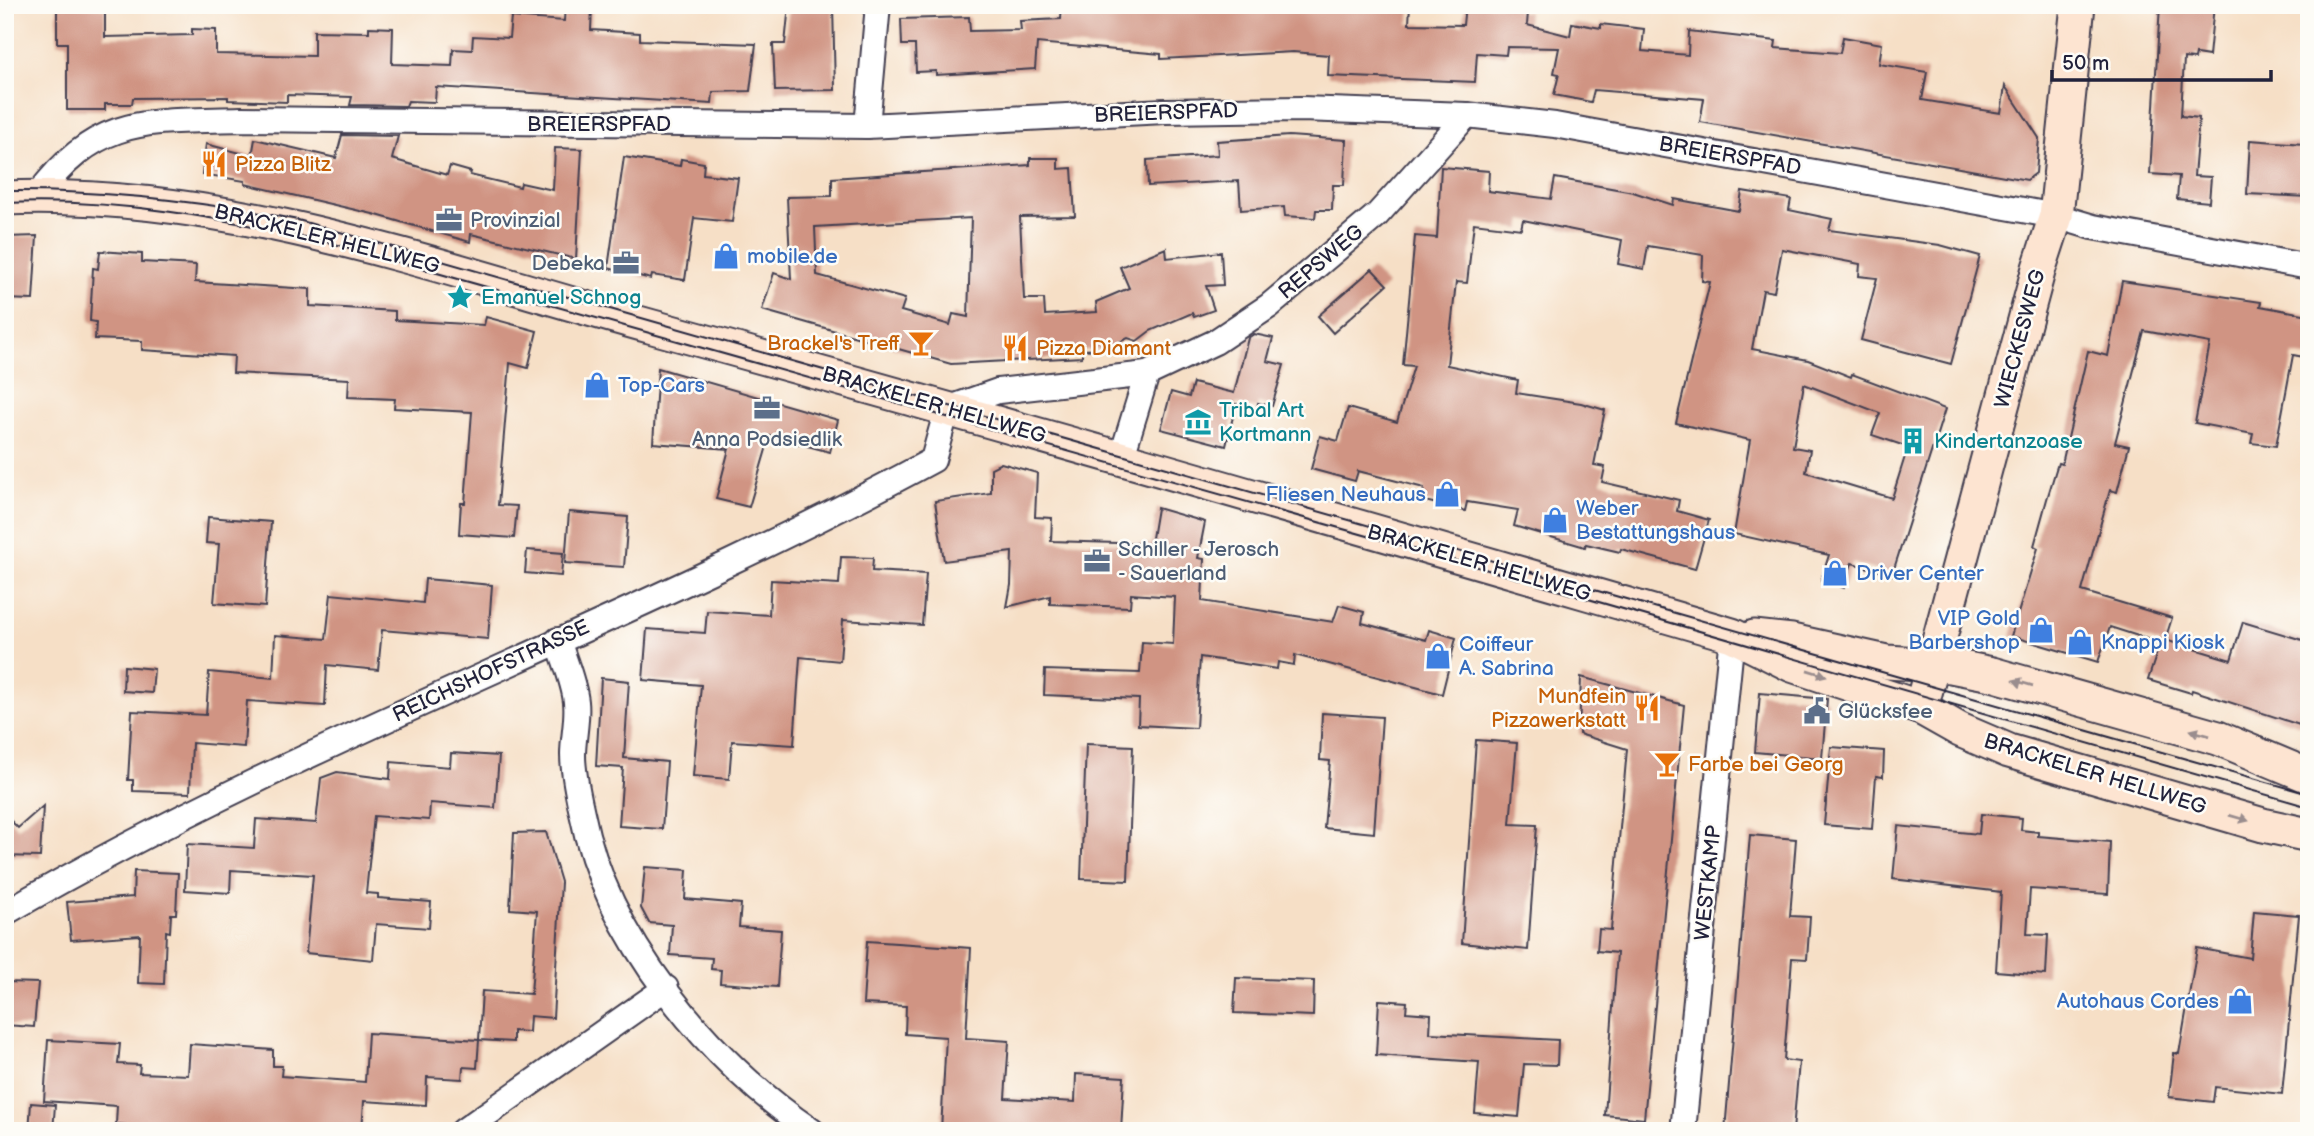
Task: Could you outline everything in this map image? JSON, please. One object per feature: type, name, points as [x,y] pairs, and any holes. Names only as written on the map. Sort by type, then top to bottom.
[{"type":"main road","name":"WIECKESWEG","points":[[1921,708],[2035,281],[2056,216],[2078,5]]},
{"type":"main road","name":"BRACKELER HELLWEG","points":[[21,197],[132,200],[262,219],[947,410],[1732,635],[1792,665],[1921,708],[1961,730],[2009,751],[2263,825],[2309,835]]},
{"type":"main road","name":"BRACKELER HELLWEG","points":[[1732,635],[1792,640],[1887,662],[1933,665],[1992,674],[2209,736],[2309,776]]},
{"type":"street","points":[[867,126],[878,5]]},
{"type":"street","name":"BREIERSPFAD","points":[[21,197],[78,149],[121,128],[160,122],[241,119],[867,126],[1165,111],[1302,109],[1467,114],[1555,125],[2056,216],[2088,226],[2309,267]]},
{"type":"street","name":"REPSWEG","points":[[947,410],[998,391],[1147,374],[1215,342],[1269,306],[1377,215],[1467,114]]},
{"type":"street","points":[[1121,460],[1147,374]]},
{"type":"street","name":"REICHSHOFSTRASSE","points":[[5,913],[194,813],[369,727],[838,512],[933,460],[947,410]]},
{"type":"street","name":"WESTKAMP","points":[[1683,1131],[1732,635]]},
{"type":"street","points":[[558,640],[576,701],[573,757],[576,784],[596,864],[620,917],[666,988],[736,1070],[770,1102],[811,1131]]},
{"type":"street","points":[[463,1131],[666,988]]},
{"type":"building","points":[[57,5],[105,8],[105,37],[192,35],[192,29],[216,30],[216,54],[314,56],[314,31],[369,32],[369,27],[393,28],[392,64],[452,66],[453,49],[472,50],[473,36],[509,38],[511,17],[564,21],[565,6],[592,7],[591,30],[640,33],[640,40],[756,44],[750,91],[713,92],[712,104],[436,87],[435,102],[408,101],[406,106],[350,105],[352,97],[287,95],[287,102],[228,100],[228,97],[133,98],[132,104],[105,104],[105,110],[67,110],[67,43],[57,43]]},
{"type":"building","points":[[789,5],[833,5],[835,90],[775,91],[773,44],[785,44]]},
{"type":"building","points":[[1062,5],[1120,5],[1119,11],[1250,5],[1410,5],[1409,24],[1463,25],[1465,5],[1518,5],[1517,11],[1528,12],[1527,25],[1570,36],[1572,23],[1601,28],[1601,24],[1644,29],[1642,51],[1688,55],[1689,31],[1776,41],[1775,48],[1840,53],[1843,37],[1882,44],[1879,64],[1927,72],[1922,100],[2001,113],[2005,86],[2039,138],[2036,173],[2027,180],[1700,122],[1704,99],[1594,90],[1591,102],[1554,95],[1559,74],[1554,73],[1559,48],[1507,47],[1506,55],[1477,53],[1475,82],[1328,76],[1329,55],[1293,52],[1161,59],[1161,54],[1037,43],[1035,69],[936,75],[936,71],[916,72],[915,45],[902,45],[901,19],[969,17],[970,31],[1021,30],[1020,21],[1061,19]]},
{"type":"building","points":[[2160,5],[2214,5],[2209,56],[2196,54],[2195,59],[2184,58],[2181,116],[2199,118],[2194,176],[2211,177],[2209,202],[2177,199],[2179,176],[2150,174]]},
{"type":"building","points":[[342,135],[398,136],[392,159],[447,175],[450,166],[471,172],[470,175],[520,187],[521,183],[553,190],[555,148],[582,149],[576,259],[471,234],[470,242],[373,214],[245,184],[245,181],[202,174],[206,144],[252,156],[255,139],[336,158]]},
{"type":"building","points":[[1289,136],[1346,140],[1344,185],[1333,185],[1332,210],[1316,210],[1315,218],[1285,216],[1284,207],[1241,210],[1239,181],[1148,186],[1147,160],[1218,155],[1217,141]]},
{"type":"building","points":[[2250,140],[2303,144],[2303,149],[2309,149],[2309,197],[2247,194]]},
{"type":"building","points":[[624,157],[680,166],[681,159],[704,163],[703,174],[738,178],[732,222],[694,218],[685,280],[652,275],[651,279],[608,268]]},
{"type":"building","points":[[1030,158],[1058,158],[1058,169],[1072,168],[1075,216],[1020,217],[1024,299],[1044,299],[1045,315],[1097,312],[1096,302],[1129,288],[1120,267],[1166,248],[1167,258],[1221,252],[1223,285],[1206,286],[1214,310],[1194,317],[1192,313],[1150,331],[1137,341],[1128,338],[1104,349],[1082,350],[1082,357],[951,364],[762,310],[774,273],[791,279],[787,197],[832,196],[832,178],[1030,165]],"holes":[[[971,218],[968,317],[953,314],[950,325],[901,311],[905,299],[817,275],[815,227]]]},
{"type":"building","points":[[1441,167],[1489,171],[1488,191],[1551,199],[1555,178],[1633,192],[1673,205],[1674,199],[1739,211],[1742,191],[1791,199],[1789,210],[1832,219],[1829,230],[1940,245],[1980,256],[1951,364],[1861,340],[1877,278],[1859,276],[1860,264],[1782,249],[1774,292],[1763,290],[1752,349],[1808,360],[1945,409],[1892,575],[1852,563],[1844,588],[1821,580],[1829,555],[1734,534],[1750,440],[1676,423],[1710,282],[1702,281],[1703,255],[1648,246],[1644,269],[1618,264],[1622,240],[1523,220],[1521,229],[1474,223],[1467,283],[1456,282],[1447,365],[1518,380],[1516,393],[1581,403],[1605,410],[1594,465],[1605,467],[1602,482],[1679,500],[1677,511],[1709,520],[1695,569],[1621,549],[1620,552],[1586,544],[1585,547],[1514,526],[1518,510],[1467,502],[1465,511],[1421,500],[1424,488],[1358,471],[1355,481],[1311,469],[1320,436],[1338,441],[1348,408],[1397,422],[1414,366],[1403,365],[1415,236],[1437,238]],"holes":[[[1804,384],[1880,413],[1872,435],[1908,447],[1892,498],[1806,472],[1810,450],[1793,447]]]},
{"type":"building","points":[[37,236],[33,300],[5,299],[5,237]]},
{"type":"building","points":[[100,251],[142,254],[142,262],[196,265],[195,282],[310,289],[310,306],[395,311],[395,320],[484,325],[486,317],[537,331],[528,368],[510,363],[498,505],[517,506],[514,538],[459,534],[461,503],[465,503],[472,412],[394,408],[395,399],[348,397],[349,379],[233,373],[234,356],[142,350],[142,341],[95,339],[96,322],[90,321],[93,268],[98,269]]},
{"type":"building","points":[[1372,269],[1387,285],[1333,333],[1318,316]]},
{"type":"building","points":[[2122,281],[2261,302],[2260,306],[2309,315],[2309,358],[2293,355],[2276,446],[2251,443],[2253,434],[2195,423],[2210,343],[2144,331],[2115,443],[2129,446],[2117,492],[2110,490],[2082,591],[2172,618],[2165,640],[2231,660],[2243,622],[2309,642],[2309,728],[2192,690],[2191,693],[2148,680],[2160,643],[2110,627],[2098,662],[2011,636],[2038,548],[2034,546],[2047,499],[2058,463],[2062,464],[2088,351],[2108,356]]},
{"type":"building","points":[[1254,334],[1273,338],[1267,361],[1284,365],[1272,406],[1258,403],[1257,409],[1236,404],[1226,446],[1161,429],[1171,392],[1189,397],[1193,383],[1234,393],[1248,338]]},
{"type":"building","points":[[658,368],[838,420],[830,452],[770,436],[749,507],[716,499],[729,449],[653,443]]},
{"type":"building","points":[[1001,463],[1037,473],[1035,517],[1052,518],[1051,541],[1151,544],[1157,508],[1205,522],[1198,558],[1204,559],[1202,601],[1333,622],[1339,605],[1364,612],[1362,623],[1426,640],[1429,630],[1456,638],[1442,694],[1295,655],[1294,665],[1278,662],[1277,669],[1200,657],[1196,728],[1138,725],[1139,699],[1044,695],[1045,670],[1140,673],[1142,642],[1173,644],[1175,597],[1131,594],[1130,607],[1050,604],[1050,596],[1007,607],[1012,552],[944,561],[935,501],[991,493],[991,468]]},
{"type":"building","points":[[569,512],[628,517],[624,567],[565,563]]},
{"type":"building","points":[[208,517],[271,522],[265,607],[214,603],[219,544],[206,543]]},
{"type":"building","points":[[527,550],[563,553],[561,576],[525,573]]},
{"type":"building","points":[[841,557],[873,558],[872,571],[926,574],[922,625],[843,620],[840,661],[800,657],[794,745],[732,741],[729,779],[693,776],[701,685],[643,680],[647,629],[705,633],[707,611],[769,615],[771,580],[839,584]]},
{"type":"building","points":[[425,579],[492,585],[488,639],[382,630],[378,670],[327,665],[325,706],[247,701],[244,747],[192,743],[190,793],[133,791],[133,780],[128,780],[132,711],[206,715],[209,672],[273,678],[275,635],[326,639],[331,594],[423,603]]},
{"type":"building","points":[[124,666],[154,669],[152,693],[123,691]]},
{"type":"building","points":[[1581,677],[1684,705],[1644,1119],[1605,1115],[1617,953],[1597,951],[1599,929],[1611,930],[1627,749],[1579,734]]},
{"type":"building","points":[[601,678],[629,681],[624,758],[667,762],[662,829],[619,826],[623,768],[596,766]]},
{"type":"building","points":[[1760,693],[1827,699],[1822,758],[1755,752]]},
{"type":"building","points":[[1322,713],[1382,717],[1374,833],[1324,828],[1330,761],[1320,760]]},
{"type":"building","points":[[1476,740],[1517,743],[1510,824],[1537,825],[1528,950],[1462,943]]},
{"type":"building","points":[[1086,744],[1133,746],[1128,881],[1081,879]]},
{"type":"building","points":[[1831,747],[1884,751],[1883,777],[1876,776],[1872,829],[1824,825]]},
{"type":"building","points":[[451,753],[499,756],[495,808],[430,803],[429,820],[374,816],[366,893],[378,894],[378,898],[431,902],[429,928],[376,924],[373,960],[306,953],[313,875],[231,870],[230,893],[185,890],[187,844],[254,848],[256,819],[316,823],[321,778],[337,772],[390,779],[391,762],[450,767]]},
{"type":"building","points":[[43,806],[40,857],[5,856],[5,815],[18,828]]},
{"type":"building","points":[[1981,814],[2022,818],[2021,830],[2038,832],[2038,836],[2110,842],[2108,894],[2030,889],[2027,934],[2048,935],[2046,975],[1996,971],[2001,892],[1893,879],[1898,826],[1979,834]]},
{"type":"building","points":[[546,832],[561,882],[553,1018],[530,1016],[529,1032],[513,1031],[513,1042],[479,1040],[482,991],[531,994],[537,911],[510,909],[514,833]]},
{"type":"building","points":[[1750,835],[1796,839],[1790,916],[1810,917],[1807,959],[1792,958],[1784,1060],[1799,1062],[1793,1131],[1725,1131]]},
{"type":"building","points":[[645,867],[687,870],[685,899],[741,904],[739,927],[781,930],[777,987],[720,983],[721,970],[711,969],[712,958],[670,955],[672,925],[649,923],[641,908]]},
{"type":"building","points":[[134,871],[178,873],[176,914],[171,914],[170,932],[166,931],[164,984],[138,983],[140,935],[71,940],[67,902],[133,897]]},
{"type":"building","name":"Autohaus Cordes","points":[[2254,911],[2299,915],[2282,1094],[2215,1087],[2213,1102],[2169,1097],[2174,1053],[2179,1054],[2197,948],[2250,958]]},
{"type":"building","points":[[867,941],[971,948],[966,1038],[1009,1041],[1005,1098],[1075,1102],[1076,1074],[1124,1077],[1121,1131],[941,1131],[946,1037],[905,1034],[906,1006],[863,1004]]},
{"type":"building","points":[[1236,978],[1314,981],[1313,1016],[1234,1013]]},
{"type":"building","points":[[5,982],[38,983],[34,1027],[5,1025]]},
{"type":"building","points":[[1379,1000],[1407,1002],[1406,1012],[1431,1014],[1430,1033],[1558,1040],[1557,1065],[1524,1064],[1519,1117],[1475,1113],[1479,1062],[1376,1055]]},
{"type":"building","points":[[368,1033],[479,1040],[477,1068],[463,1067],[462,1079],[427,1077],[426,1105],[364,1101],[362,1131],[192,1131],[116,1124],[117,1106],[44,1101],[48,1040],[120,1044],[118,1064],[140,1065],[139,1073],[188,1075],[190,1044],[273,1050],[273,1066],[282,1066],[281,1076],[365,1082]]},
{"type":"building","points":[[31,1103],[55,1105],[53,1131],[29,1131]]},
{"type":"tram line","points":[[5,191],[79,192],[152,198],[298,220],[2309,794]]},
{"type":"tram line","points":[[5,203],[88,204],[170,212],[331,243],[1474,566],[2309,807]]},
{"type":"place","name":"Pizza Blitz","points":[[214,164]]},
{"type":"place","name":"Provinzial","points":[[449,220]]},
{"type":"place","name":"mobile.de","points":[[726,256]]},
{"type":"place","name":"Debeka","points":[[626,263]]},
{"type":"place","name":"Emanuel Schnog","points":[[460,297]]},
{"type":"place","name":"Brackel's Treff","points":[[921,343]]},
{"type":"place","name":"Pizza Diamant","points":[[1015,348]]},
{"type":"place","name":"Top-Cars","points":[[597,385]]},
{"type":"place","name":"Anna Podsiedlik","points":[[767,408]]},
{"type":"place","name":"Tribal Art Kortmann","points":[[1198,422]]},
{"type":"place","name":"Kindertanzoase","points":[[1913,441]]},
{"type":"place","name":"Fliesen Neuhaus","points":[[1447,494]]},
{"type":"place","name":"Weber Bestattungshaus","points":[[1555,520]]},
{"type":"place","name":"Schiller - Jerosch - Sauerland","points":[[1097,561]]},
{"type":"place","name":"Driver Center","points":[[1835,573]]},
{"type":"place","name":"VIP Gold Barbershop","points":[[2041,630]]},
{"type":"place","name":"Knappi Kiosk","points":[[2080,642]]},
{"type":"place","name":"Coiffeur A. Sabrina","points":[[1438,656]]},
{"type":"place","name":"Mundfein Pizzawerkstatt","points":[[1647,708]]},
{"type":"place","name":"Glücksfee","points":[[1817,711]]},
{"type":"place","name":"Farbe bei Georg","points":[[1667,764]]},
{"type":"place","name":"Autohaus Cordes","points":[[2240,1001]]}]
